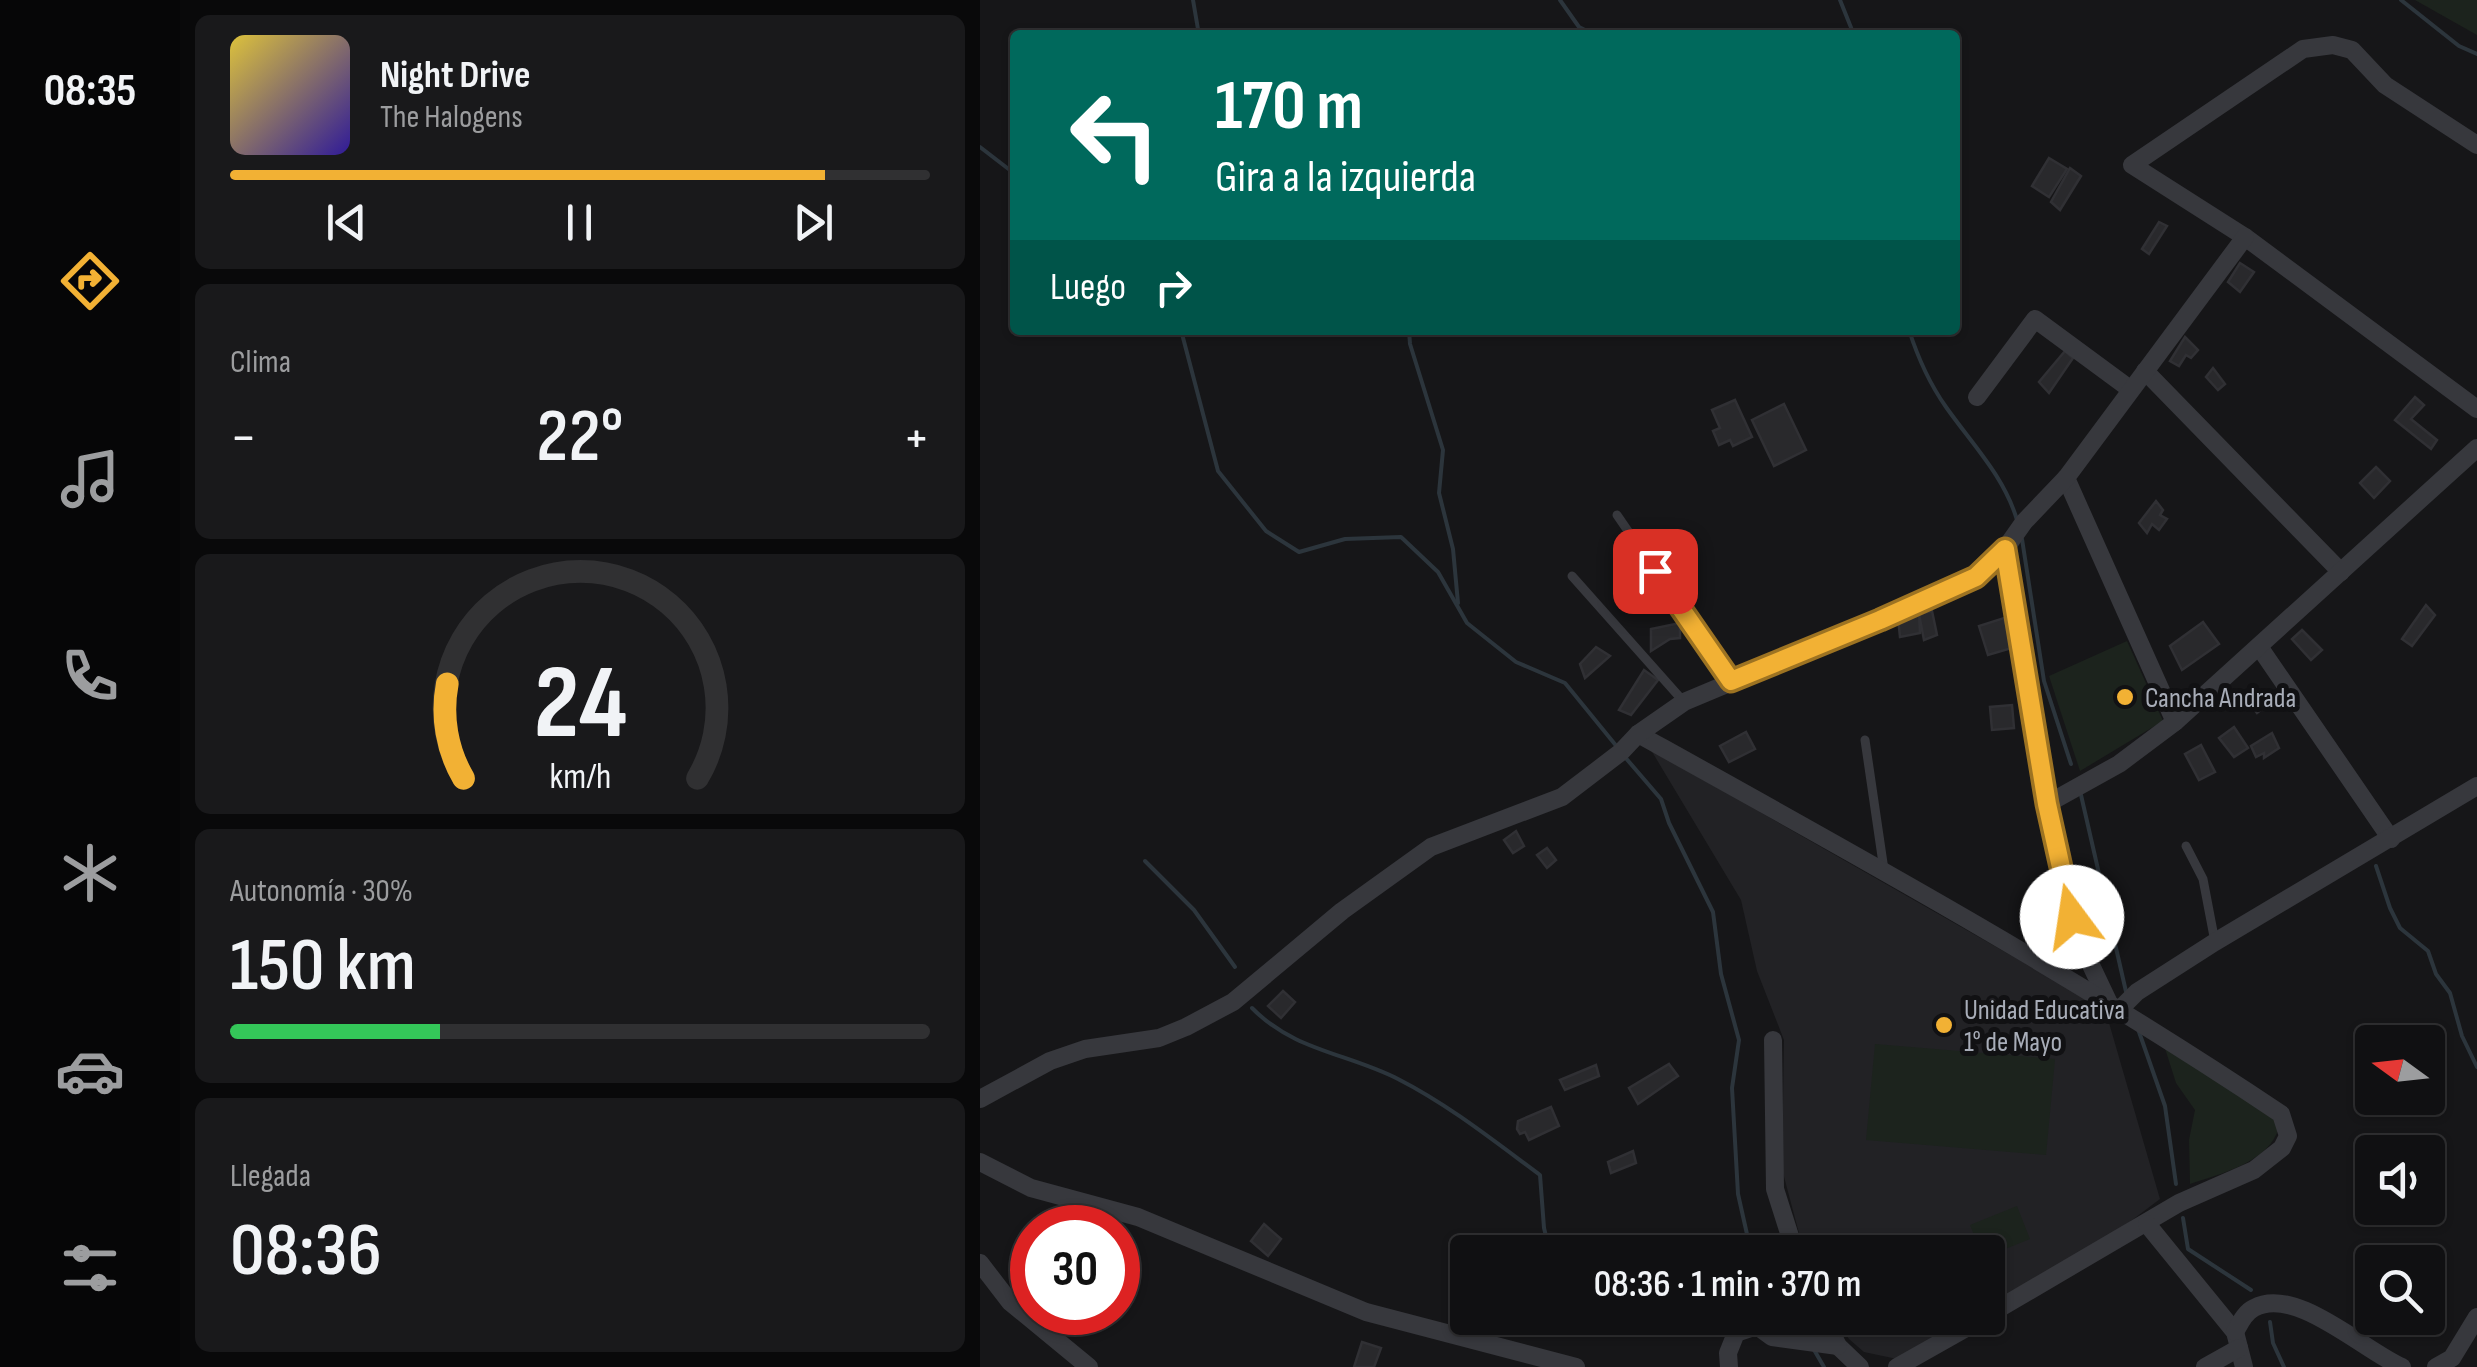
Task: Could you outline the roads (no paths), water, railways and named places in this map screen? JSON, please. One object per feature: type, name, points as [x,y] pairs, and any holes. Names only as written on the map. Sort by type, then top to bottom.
[{"type":"street","points":[[2477,145],[2384,86],[2352,50],[2332,44],[2303,49],[2132,165],[2245,237],[2477,409]]},
{"type":"street","points":[[980,1099],[1050,1061],[1085,1049],[1158,1038],[1234,1002],[1342,911],[1430,847],[1562,797],[1621,752],[1638,734],[1684,702],[1976,577],[2066,478],[2245,237]]},
{"type":"street","points":[[1977,397],[2035,319],[2130,389]]},
{"type":"street","points":[[2144,371],[2340,572]]},
{"type":"street","points":[[2047,804],[2118,764],[2175,722],[2477,448]]},
{"type":"street","points":[[2066,478],[2175,722]]},
{"type":"street","points":[[2014,536],[2047,804],[2080,942],[2114,1005]]},
{"type":"street","points":[[2260,648],[2391,839]]},
{"type":"street","points":[[1638,734],[1884,870],[2114,1005],[2281,1114],[2288,1136],[2282,1148],[2254,1170],[2180,1203],[2005,1305]]},
{"type":"street","points":[[2114,1005],[2477,786]]},
{"type":"street","points":[[1773,1040],[1775,1189],[1790,1235]]},
{"type":"street","points":[[980,1162],[1031,1188],[1138,1217],[1366,1312],[1576,1367]]},
{"type":"street","points":[[2147,1224],[2237,1340],[2244,1367]]},
{"type":"street","points":[[980,1263],[1010,1302],[1088,1367]]},
{"type":"street","points":[[2205,1367],[2237,1340],[2250,1310],[2270,1301],[2295,1305],[2402,1367]]},
{"type":"street","points":[[2436,1367],[2452,1358],[2477,1317]]},
{"type":"street","points":[[1728,1367],[1728,1353],[1736,1334],[1757,1326],[1772,1336],[1838,1346]]},
{"type":"street","points":[[1832,1335],[1860,1367]]},
{"type":"street","points":[[1897,1367],[1953,1335]]},
{"type":"lane","points":[[1617,516],[1731,681]]},
{"type":"lane","points":[[1572,576],[1684,702]]},
{"type":"lane","points":[[1865,740],[1884,870]]},
{"type":"lane","points":[[2186,846],[2203,878],[2215,942]]},
{"type":"waterway","points":[[1193,0],[1198,30]]},
{"type":"waterway","points":[[1560,0],[1585,30]]},
{"type":"waterway","points":[[1840,0],[1852,30]]},
{"type":"waterway","points":[[2401,0],[2459,46],[2477,54]]},
{"type":"waterway","points":[[980,147],[1010,170]]},
{"type":"waterway","points":[[1182,335],[1218,471],[1266,531],[1299,552],[1345,539],[1401,537],[1438,572],[1467,623],[1516,662],[1565,683],[1618,748]]},
{"type":"waterway","points":[[1409,335],[1443,450],[1439,493],[1453,549],[1458,603]]},
{"type":"waterway","points":[[1911,335],[1934,389],[1996,475],[2017,520]]},
{"type":"waterway","points":[[2022,539],[2044,681],[2071,764]]},
{"type":"waterway","points":[[1624,756],[1661,799],[1713,912],[1721,974],[1739,1040],[1732,1088],[1738,1194],[1747,1235]]},
{"type":"waterway","points":[[2081,795],[2127,996]]},
{"type":"waterway","points":[[1145,861],[1194,910],[1235,967]]},
{"type":"waterway","points":[[2376,866],[2400,928],[2428,951],[2436,974],[2450,993],[2462,1036],[2477,1067]]},
{"type":"waterway","points":[[1252,1008],[1303,1043],[1379,1070],[1417,1089],[1540,1175],[1546,1235]]},
{"type":"waterway","points":[[2138,1029],[2165,1106],[2176,1184]]},
{"type":"waterway","points":[[2183,1218],[2188,1249],[2251,1290]]},
{"type":"waterway","points":[[2270,1322],[2273,1343],[2284,1367]]},
{"type":"waterway","points":[[1813,1348],[1824,1367]]},
{"type":"place","name":"Cancha Andrada","points":[[2125,697]]},
{"type":"place","name":"Unidad Educativa 1° de Mayo","points":[[1944,1025]]}]
